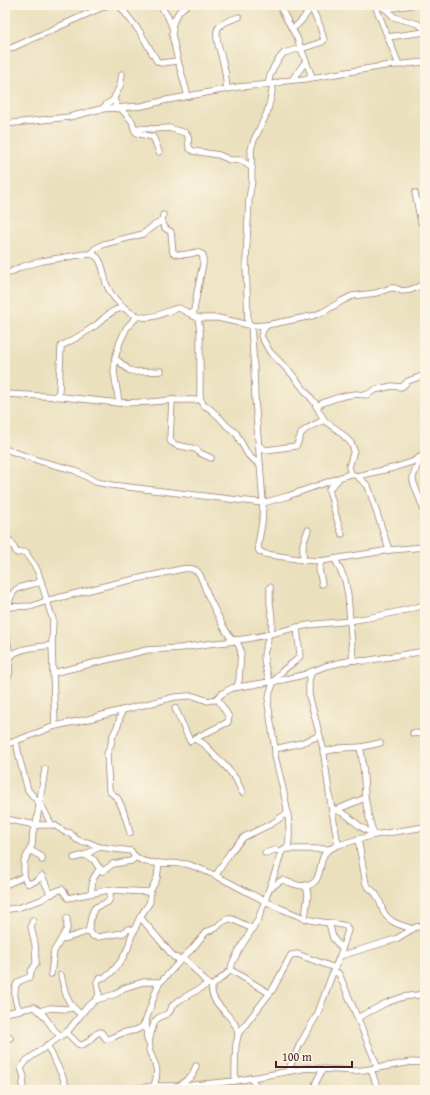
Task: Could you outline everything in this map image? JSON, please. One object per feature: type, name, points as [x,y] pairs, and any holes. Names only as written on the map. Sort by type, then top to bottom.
[{"type":"street","points":[[5,50],[107,5]]},
{"type":"street","points":[[120,5],[140,32],[159,63],[178,61]]},
{"type":"street","points":[[160,5],[168,17],[173,29],[172,34],[178,61],[188,96]]},
{"type":"street","points":[[172,26],[181,9],[187,5]]},
{"type":"street","points":[[279,5],[301,48],[312,77]]},
{"type":"street","points":[[376,5],[386,9],[394,17],[418,24],[425,30]]},
{"type":"street","points":[[376,5],[399,65]]},
{"type":"street","points":[[386,9],[411,5]]},
{"type":"street","points":[[292,29],[304,19],[310,6]]},
{"type":"street","points":[[310,6],[320,26],[324,40],[322,42],[284,53],[276,63],[271,71],[271,97],[267,113],[252,144],[252,181],[249,199],[246,261],[263,503],[262,524],[258,545],[259,551],[266,554],[302,560],[320,561],[389,550],[425,547]]},
{"type":"street","points":[[227,89],[216,31],[221,25],[239,16]]},
{"type":"street","points":[[388,37],[425,30]]},
{"type":"street","points":[[292,80],[306,61]]},
{"type":"street","points":[[5,124],[69,117],[102,110],[142,106],[227,89],[270,84],[384,66],[425,62]]},
{"type":"street","points":[[122,74],[120,86],[114,100],[119,109],[132,121],[137,133],[153,137],[159,152]]},
{"type":"street","points":[[102,110],[106,104],[114,100]]},
{"type":"street","points":[[134,128],[169,128],[186,133],[188,136],[189,148],[193,151],[220,155],[230,160],[241,160],[252,168]]},
{"type":"street","points":[[415,194],[421,222],[425,228]]},
{"type":"street","points":[[90,254],[95,249],[111,241],[143,234],[163,218],[165,228],[171,232],[173,252],[179,255],[197,252],[203,255],[203,264],[197,293],[196,317],[200,331],[200,397],[203,405],[209,408],[236,433],[248,455],[260,465]]},
{"type":"street","points":[[5,275],[21,267],[42,261],[90,254],[97,257],[109,290],[119,303],[138,316],[151,317],[179,308],[196,317],[218,318],[251,325],[267,325],[312,316],[323,312],[352,296],[376,293],[391,288],[402,291],[425,284]]},
{"type":"street","points":[[54,397],[59,391],[61,346],[90,329],[103,318],[116,310],[125,308]]},
{"type":"street","points":[[119,403],[114,372],[115,358],[127,327],[138,316]]},
{"type":"street","points":[[251,325],[261,336],[270,352],[298,380],[324,420],[348,439],[353,446],[354,450],[349,467],[354,475],[368,486],[389,550]]},
{"type":"street","points":[[261,336],[267,325]]},
{"type":"street","points":[[115,358],[129,370],[136,372],[161,371]]},
{"type":"street","points":[[316,406],[342,397],[359,394],[366,395],[375,390],[392,386],[401,387],[408,381],[425,375]]},
{"type":"street","points":[[5,394],[119,403],[172,400],[191,401],[197,400],[200,397]]},
{"type":"street","points":[[425,395],[425,404]]},
{"type":"street","points":[[172,400],[171,442],[176,445],[196,449],[200,453],[211,458]]},
{"type":"street","points":[[258,446],[265,450],[296,446],[303,430],[324,420]]},
{"type":"street","points":[[5,449],[40,461],[74,470],[96,482],[263,503],[288,496],[347,475],[354,475],[412,462],[422,456]]},
{"type":"street","points":[[422,456],[413,477],[413,481],[425,513]]},
{"type":"street","points":[[339,478],[329,489],[330,498],[333,503],[342,534]]},
{"type":"street","points":[[302,560],[303,544],[308,530]]},
{"type":"street","points":[[5,536],[11,542],[17,553],[26,552],[35,566],[53,619],[52,645],[55,726]]},
{"type":"street","points":[[334,559],[345,580],[348,596],[353,660]]},
{"type":"street","points":[[320,561],[319,569],[322,584]]},
{"type":"street","points":[[41,582],[14,590],[10,596],[7,607],[33,606],[46,601],[113,584],[182,569],[192,569],[198,572],[223,626],[230,637],[238,644],[241,651],[239,680],[237,687]]},
{"type":"street","points":[[270,587],[272,625],[264,657],[265,666],[273,681]]},
{"type":"street","points":[[53,672],[147,650],[181,648],[254,638],[298,627],[350,621],[406,610],[424,604]]},
{"type":"street","points":[[149,1042],[157,1019],[169,1014],[172,1010],[172,1006],[178,1001],[210,985],[231,970],[232,964],[239,950],[258,920],[281,853],[288,847],[289,834],[287,813],[275,756],[268,704],[273,681],[300,656],[298,627]]},
{"type":"street","points":[[5,636],[7,639],[10,657],[9,675],[5,677]]},
{"type":"street","points":[[9,652],[52,645]]},
{"type":"street","points":[[5,745],[55,726],[182,696],[194,696],[208,701],[217,698],[227,690],[237,687],[303,675],[326,666],[353,660],[365,661],[425,651]]},
{"type":"street","points":[[313,671],[309,677],[308,683],[310,701],[323,752],[330,799],[334,809],[338,845]]},
{"type":"street","points":[[303,675],[308,683]]},
{"type":"street","points":[[176,708],[190,741],[228,722],[229,717],[217,698]]},
{"type":"street","points":[[122,710],[107,754],[109,790],[118,799],[125,815],[130,833]]},
{"type":"street","points":[[413,733],[425,734]]},
{"type":"street","points":[[275,749],[301,743],[319,736]]},
{"type":"street","points":[[195,739],[204,744],[236,778],[242,792]]},
{"type":"street","points":[[16,741],[28,790],[46,812],[51,824]]},
{"type":"street","points":[[323,752],[340,748],[360,747],[380,743]]},
{"type":"street","points":[[360,747],[364,765],[365,798],[374,834]]},
{"type":"street","points":[[45,769],[36,825],[33,831],[32,845],[24,862],[24,876],[27,883],[30,883],[42,876],[52,894]]},
{"type":"street","points":[[334,809],[365,798]]},
{"type":"street","points":[[334,809],[348,816],[358,826],[374,834]]},
{"type":"street","points":[[216,875],[231,851],[244,836],[273,822],[287,813]]},
{"type":"street","points":[[5,819],[36,825],[54,824],[65,832],[70,833],[76,839],[99,847],[131,850],[136,857],[149,862],[182,863],[216,875],[265,901],[305,918],[344,925],[347,927],[348,930],[340,956],[318,1013],[300,1044],[288,1071]]},
{"type":"street","points":[[270,888],[282,880],[304,886],[317,880],[325,853],[338,845],[374,834],[425,827]]},
{"type":"street","points":[[358,839],[366,884],[369,889],[377,894],[387,917],[394,922],[413,929]]},
{"type":"street","points":[[74,858],[85,855],[99,847]]},
{"type":"street","points":[[265,853],[275,850],[330,849]]},
{"type":"street","points":[[30,850],[42,857],[42,860]]},
{"type":"street","points":[[85,855],[94,860],[101,871],[105,871],[113,864],[131,861],[136,857]]},
{"type":"street","points":[[96,1000],[99,995],[98,980],[111,973],[121,961],[128,948],[140,917],[150,902],[150,892],[157,878],[159,863]]},
{"type":"street","points":[[91,893],[93,879],[100,868]]},
{"type":"street","points":[[5,885],[23,878],[24,876]]},
{"type":"street","points":[[305,918],[308,895],[306,885]]},
{"type":"street","points":[[5,911],[41,900],[43,897],[62,889],[68,898],[110,890],[150,892]]},
{"type":"street","points":[[88,932],[93,910],[108,902],[110,898],[110,890]]},
{"type":"street","points":[[140,917],[174,957],[187,961],[210,985],[212,995],[229,1016],[238,1031],[235,1081]]},
{"type":"street","points":[[51,974],[54,951],[67,929],[67,918]]},
{"type":"street","points":[[66,1032],[78,1044],[83,1045],[88,1042],[95,1033],[101,1032],[106,1039],[109,1039],[122,1033],[139,1029],[146,1020],[160,982],[206,932],[216,928],[228,919],[232,919],[253,929]]},
{"type":"street","points":[[19,1009],[16,1004],[15,986],[17,983],[30,977],[31,971],[36,964],[35,944],[31,927],[33,920]]},
{"type":"street","points":[[329,923],[333,938],[342,949]]},
{"type":"street","points":[[340,956],[396,939],[416,927],[425,926]]},
{"type":"street","points":[[88,932],[93,936],[98,937],[123,933],[128,929],[135,930]]},
{"type":"street","points":[[61,940],[88,932]]},
{"type":"street","points":[[238,1034],[273,989],[289,958],[293,954],[297,954],[338,973],[378,1068]]},
{"type":"street","points":[[231,970],[269,993]]},
{"type":"street","points":[[61,975],[66,997],[72,1008],[81,1014]]},
{"type":"street","points":[[22,1090],[24,1077],[21,1070],[22,1066],[27,1060],[66,1032],[90,1003],[116,994],[124,988],[142,982],[160,982]]},
{"type":"street","points":[[358,1019],[386,1002],[403,997],[425,994]]},
{"type":"street","points":[[5,1013],[34,1007],[40,1011],[55,1031],[61,1036]]},
{"type":"street","points":[[40,1011],[50,1008],[72,1008]]},
{"type":"street","points":[[146,1020],[150,1046],[149,1050],[156,1067],[157,1076],[154,1086]]},
{"type":"street","points":[[47,1045],[68,1090]]},
{"type":"street","points":[[124,1090],[154,1086],[182,1087],[235,1081],[307,1068],[355,1071],[412,1062],[425,1063]]},
{"type":"street","points":[[182,1087],[192,1076],[196,1066]]},
{"type":"street","points":[[315,1090],[316,1082],[323,1069]]},
{"type":"street","points":[[371,1069],[378,1090]]},
{"type":"street","points":[[250,1078],[260,1090]]}]
